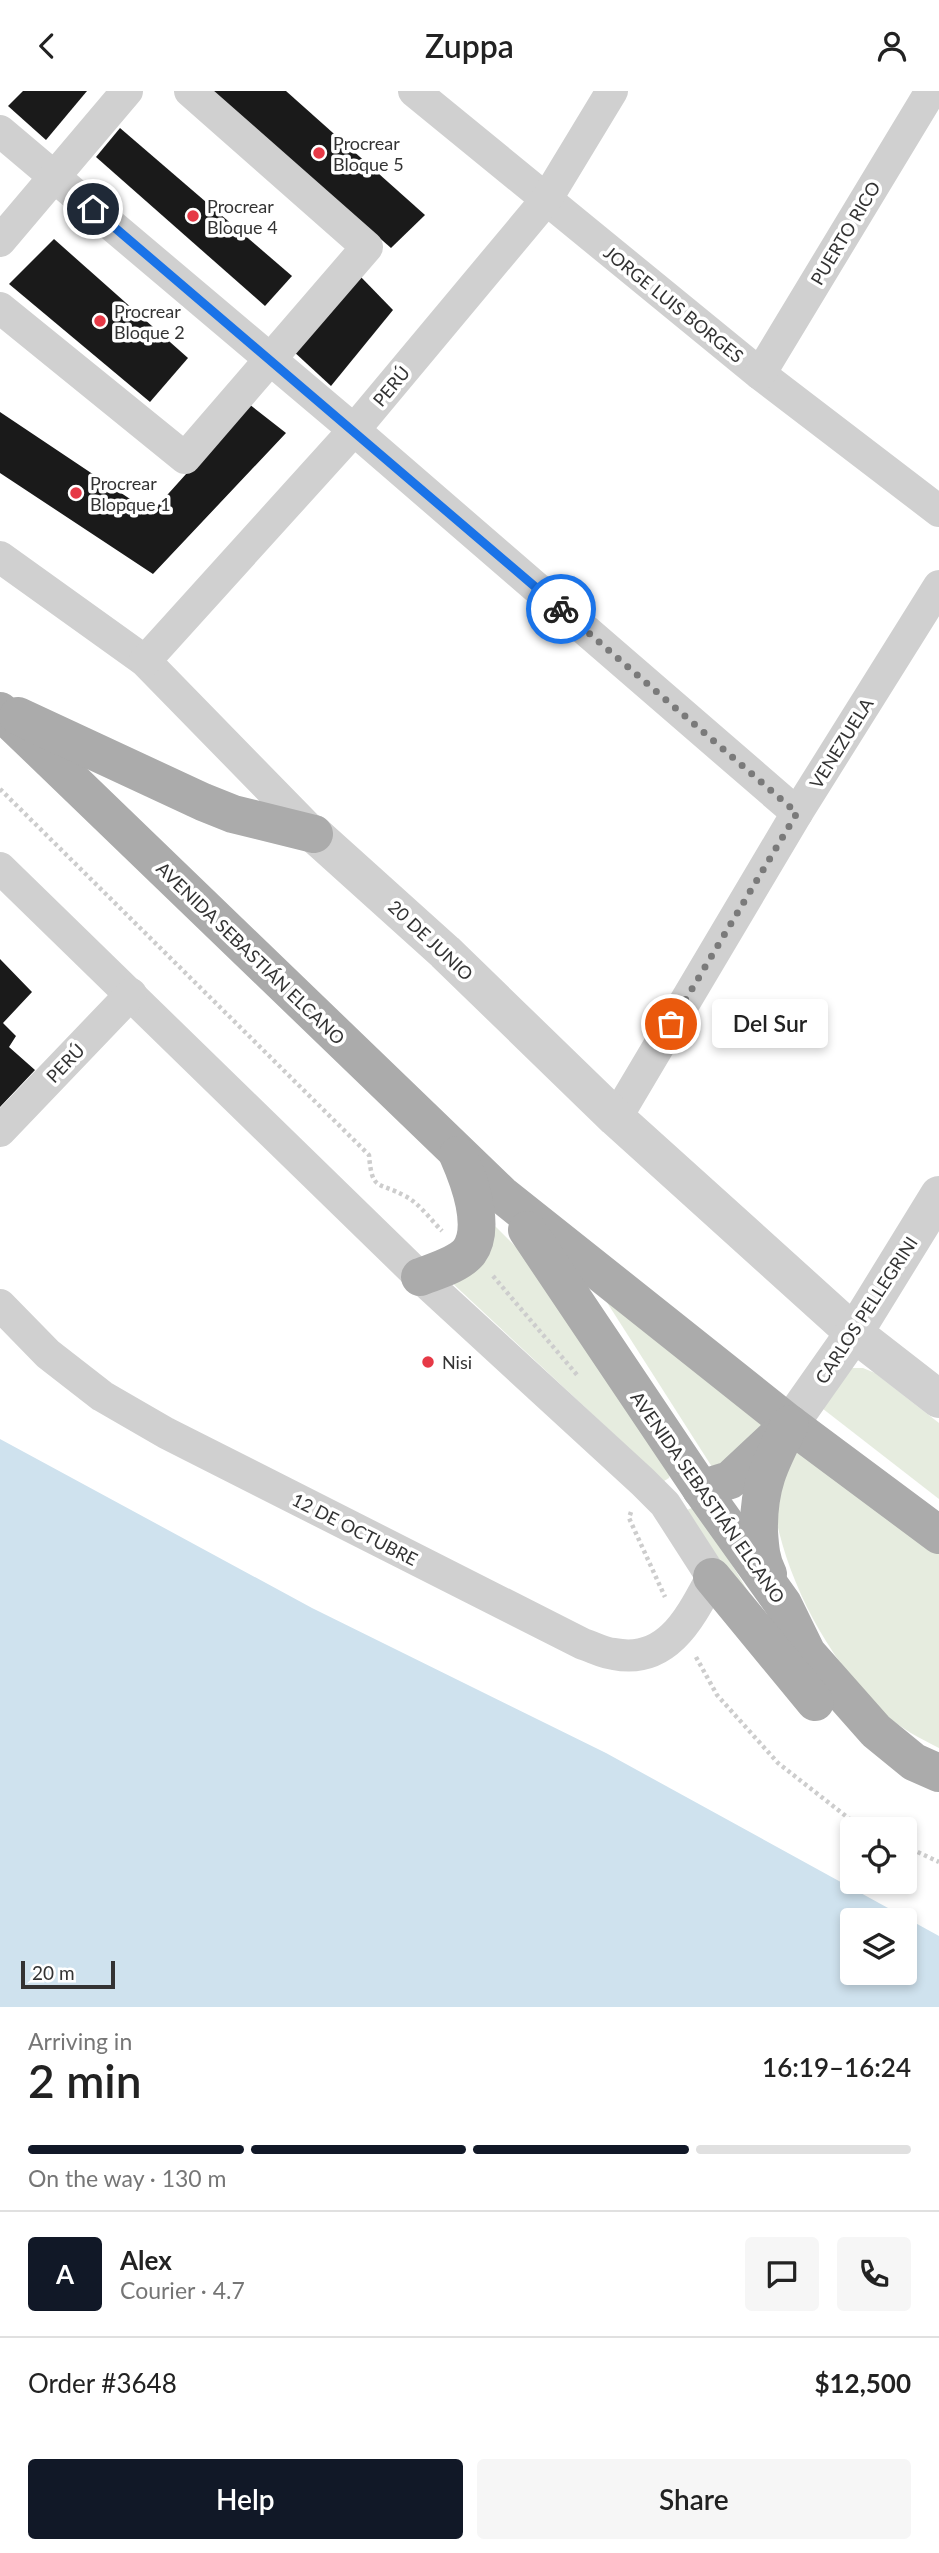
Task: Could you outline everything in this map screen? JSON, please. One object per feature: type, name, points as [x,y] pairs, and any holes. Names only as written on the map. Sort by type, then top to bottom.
[{"type":"main road","points":[[0,709],[233,814],[314,834]]},
{"type":"main road","name":"AVENIDA SEBASTIÁN ELCANO","points":[[0,709],[501,1194],[790,1423],[939,1535]]},
{"type":"main road","points":[[419,1277],[444,1269],[468,1253],[477,1235],[470,1183],[456,1150]]},
{"type":"main road","name":"AVENIDA SEBASTIÁN ELCANO","points":[[501,1194],[571,1293],[701,1489],[783,1604],[807,1653],[839,1693],[876,1731],[927,1767]]},
{"type":"main road","points":[[701,1489],[730,1480],[790,1423]]},
{"type":"main road","points":[[783,1604],[762,1564],[759,1514],[761,1489],[790,1423]]},
{"type":"main road","points":[[712,1577],[811,1699],[846,1728],[927,1767]]},
{"type":"street","points":[[0,241],[127,91]]},
{"type":"street","points":[[0,308],[185,458],[271,360],[367,247],[190,91]]},
{"type":"street","name":"JORGE LUIS BORGES","points":[[414,91],[760,374],[939,511]]},
{"type":"street","name":"PERÚ","points":[[145,661],[354,431],[546,200],[612,91]]},
{"type":"street","name":"PUERTO RICO","points":[[760,374],[931,91]]},
{"type":"street","points":[[0,131],[354,431],[797,813]]},
{"type":"street","name":"20 DE JUNIO","points":[[0,557],[145,661],[314,834],[445,952],[616,1118],[854,1333],[939,1399]]},
{"type":"street","name":"VENEZUELA","points":[[616,1118],[797,813],[939,586]]},
{"type":"street","points":[[0,868],[419,1277],[665,1504],[712,1577]]},
{"type":"street","name":"PERÚ","points":[[0,1131],[131,994]]},
{"type":"street","name":"CARLOS PELLEGRINI","points":[[790,1423],[854,1333],[939,1195]]},
{"type":"street","name":"12 DE OCTUBRE","points":[[0,1305],[48,1354],[102,1396],[166,1433],[583,1644],[615,1655],[643,1654],[661,1646],[687,1623],[712,1577]]},
{"type":"street","points":[[665,1504],[701,1489]]},
{"type":"path","points":[[917,1852],[939,1862]]},
{"type":"shaded area","points":[[494,1225],[534,1265],[671,1470],[669,1478],[664,1481],[449,1280]]},
{"type":"shaded area","points":[[585,1268],[774,1426],[714,1470]]},
{"type":"shaded area","points":[[851,1368],[863,1368],[875,1373],[939,1423],[939,1499],[818,1405]]},
{"type":"shaded area","points":[[795,1440],[939,1550],[939,1748],[897,1724],[867,1695],[834,1653],[807,1607],[786,1557],[774,1505],[776,1484]]},
{"type":"shaded area","points":[[694,1507],[700,1512],[777,1639],[737,1593],[687,1510]]},
{"type":"water","points":[[0,1439],[312,1608],[606,1753],[840,1882],[840,1894],[863,1894],[888,1908],[840,1908],[840,1985],[917,1985],[917,1924],[939,1936],[939,2007],[0,2007]]},
{"type":"building","points":[[23,91],[87,91],[46,140],[8,106]]},
{"type":"building","name":"Procrear Bloque 5","points":[[213,91],[286,91],[425,215],[391,248]]},
{"type":"building","name":"Procrear Bloque 4","points":[[120,128],[292,276],[265,306],[96,157]]},
{"type":"building","name":"Procrear Bloque 2","points":[[54,239],[188,358],[150,402],[9,284]]},
{"type":"building","points":[[359,275],[393,310],[331,386],[292,350]]},
{"type":"building","name":"Procrear Blopque 1","points":[[249,404],[286,433],[153,574],[0,473],[0,412],[151,513]]},
{"type":"building","points":[[0,959],[32,992],[3,1023],[16,1036],[9,1047],[35,1070],[0,1107]]},
{"type":"way so far","points":[[561,609],[797,813],[671,1024]]},
{"type":"place","name":"Procrear Bloque 5","points":[[319,153]]},
{"type":"place","name":"Procrear Bloque 4","points":[[193,216]]},
{"type":"place","name":"Procrear Bloque 2","points":[[100,321]]},
{"type":"place","name":"Procrear Blopque 1","points":[[76,493]]},
{"type":"place","name":"Del Sur","points":[[671,1024]]},
{"type":"place","name":"Nisi","points":[[428,1362]]},
{"type":"route","points":[[93,209],[561,609]]}]
